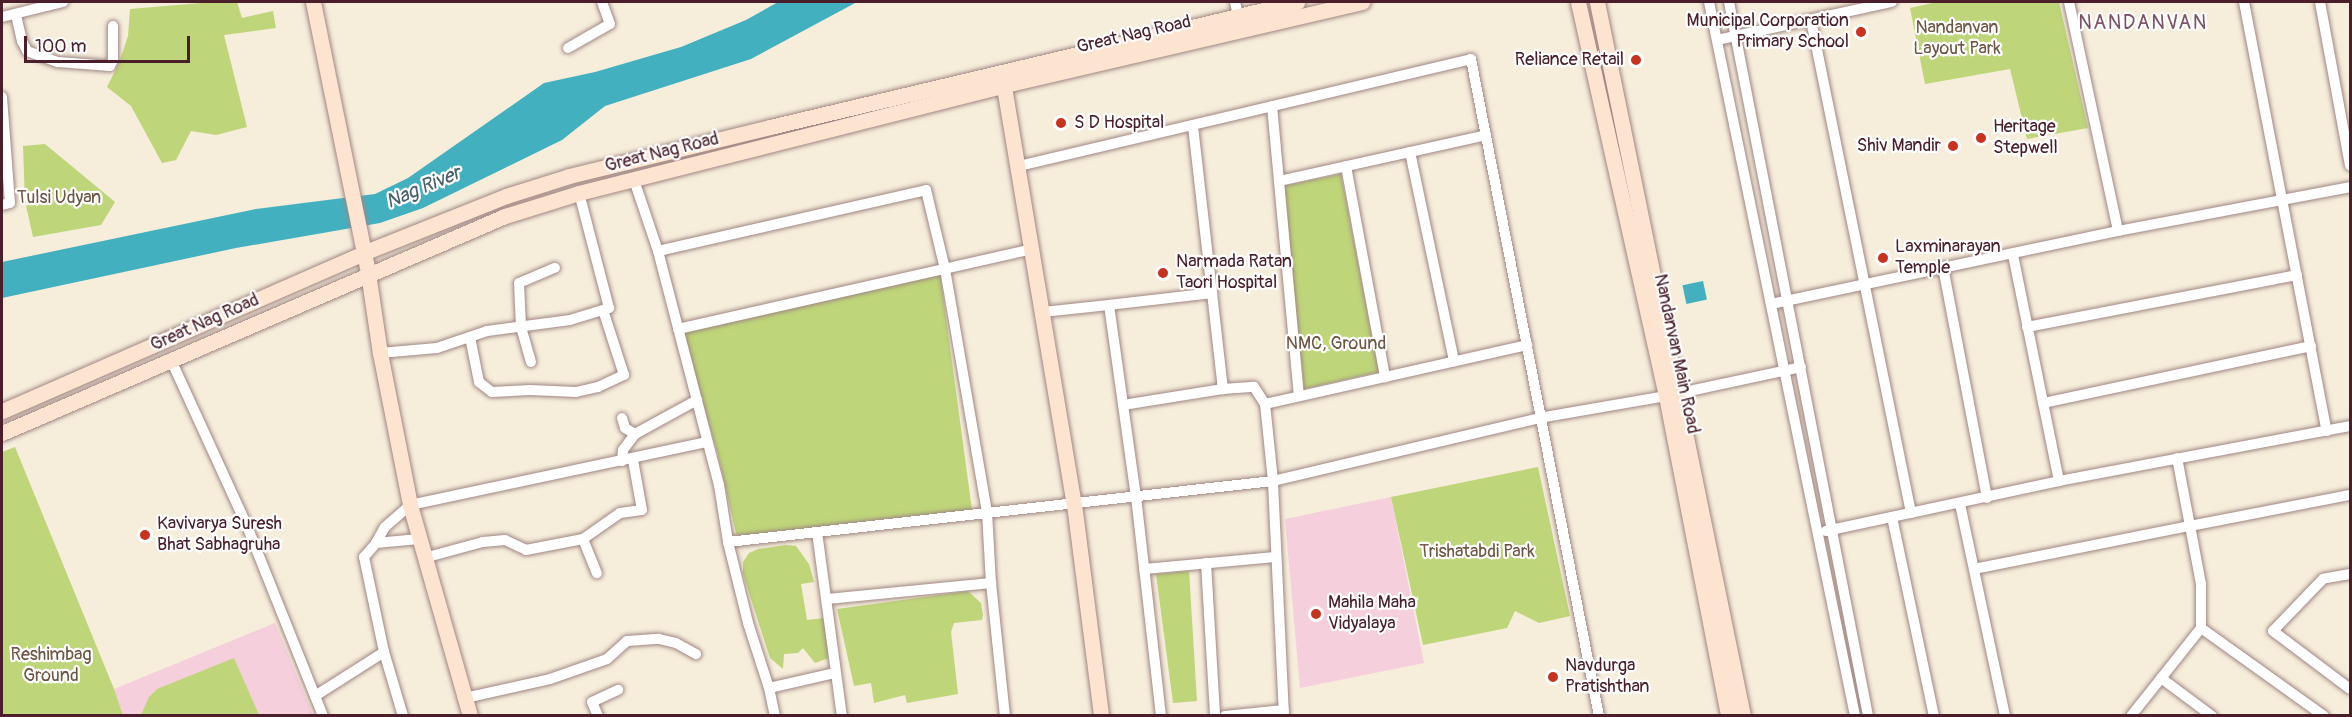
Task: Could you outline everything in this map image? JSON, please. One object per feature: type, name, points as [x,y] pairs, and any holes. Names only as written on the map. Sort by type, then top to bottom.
[{"type":"main road","points":[[313,2],[368,273],[410,505],[470,716]]},
{"type":"main road","name":"Great Nag Road","points":[[2,433],[368,273],[505,216],[579,193],[634,180],[1003,78],[1236,8],[1297,2]]},
{"type":"main road","name":"Great Nag Road","points":[[2,411],[362,246],[569,176],[1003,78],[1363,2]]},
{"type":"main road","name":"Nandanvan Main Road","points":[[1578,2],[1672,394],[1728,716]]},
{"type":"main road","points":[[1597,2],[1672,394],[1743,716]]},
{"type":"main road","points":[[1003,78],[1074,504],[1101,716]]},
{"type":"street","points":[[2,17],[63,2]]},
{"type":"street","points":[[568,48],[610,24],[602,2]]},
{"type":"street","points":[[1709,2],[1855,716]]},
{"type":"street","points":[[1729,2],[1869,716]]},
{"type":"street","points":[[1717,40],[1892,2]]},
{"type":"street","points":[[2069,2],[2118,231]]},
{"type":"street","points":[[2244,2],[2327,431]]},
{"type":"street","points":[[2320,2],[2350,165]]},
{"type":"street","points":[[16,15],[22,41],[27,51],[58,62],[110,66],[113,60],[113,26]]},
{"type":"street","points":[[1811,20],[1911,513]]},
{"type":"street","points":[[1019,166],[1471,59],[1539,418],[1599,716]]},
{"type":"street","points":[[2,97],[10,203],[2,205]]},
{"type":"street","points":[[1272,106],[1299,396]]},
{"type":"street","points":[[1192,125],[1223,389]]},
{"type":"street","points":[[1279,181],[1486,135]]},
{"type":"street","points":[[1410,152],[1454,361]]},
{"type":"street","points":[[1346,165],[1385,377]]},
{"type":"street","points":[[634,180],[658,252],[697,400],[719,485],[728,542],[748,623],[769,688],[775,716]]},
{"type":"street","points":[[1771,304],[1942,267],[2013,255],[2118,231],[2350,187]]},
{"type":"street","points":[[658,252],[926,190],[945,269],[987,512],[991,583],[1005,716]]},
{"type":"street","points":[[381,353],[437,348],[470,337],[521,326],[570,320],[609,308],[579,193]]},
{"type":"street","points":[[678,329],[1032,249]]},
{"type":"street","points":[[2013,255],[2059,481]]},
{"type":"street","points":[[1942,267],[1987,498]]},
{"type":"street","points":[[531,362],[521,326],[519,283],[555,268]]},
{"type":"street","points":[[2027,327],[2297,274]]},
{"type":"street","points":[[1043,312],[1212,293]]},
{"type":"street","points":[[1109,305],[1136,497],[1161,716]]},
{"type":"street","points":[[470,337],[479,382],[492,392],[587,390],[624,375],[603,310]]},
{"type":"street","points":[[1265,404],[1527,345]]},
{"type":"street","points":[[2043,402],[2311,345]]},
{"type":"street","points":[[171,360],[246,526],[323,716]]},
{"type":"street","points":[[728,542],[1273,481],[1539,418],[1672,394],[1801,367]]},
{"type":"street","points":[[1123,405],[1223,389],[1254,387],[1265,404],[1273,481],[1284,713],[1225,716]]},
{"type":"street","points":[[424,558],[483,542],[505,540],[526,550],[583,539],[620,513],[642,510],[623,450],[634,434],[697,400]]},
{"type":"street","points":[[622,418],[625,428],[634,434]]},
{"type":"street","points":[[1817,533],[2059,481],[2350,426]]},
{"type":"street","points":[[403,716],[384,652],[364,557],[376,543],[385,527],[410,505],[708,442]]},
{"type":"street","points":[[2131,716],[2201,628],[2201,584],[2177,458]]},
{"type":"street","points":[[1974,569],[2350,495]]},
{"type":"street","points":[[1960,504],[2005,716]]},
{"type":"street","points":[[1892,517],[1934,716]]},
{"type":"street","points":[[817,532],[836,655],[835,673],[842,716]]},
{"type":"street","points":[[376,543],[419,539]]},
{"type":"street","points":[[583,539],[597,573]]},
{"type":"street","points":[[1144,569],[1275,557]]},
{"type":"street","points":[[1206,563],[1215,716]]},
{"type":"street","points":[[2350,574],[2323,579],[2273,631],[2350,689]]},
{"type":"street","points":[[827,600],[991,583]]},
{"type":"street","points":[[2201,628],[2324,716]]},
{"type":"street","points":[[465,698],[559,676],[607,659],[627,641],[659,639],[676,643],[696,654]]},
{"type":"street","points":[[315,696],[384,652]]},
{"type":"street","points":[[769,688],[835,673]]},
{"type":"street","points":[[2162,678],[2212,716]]},
{"type":"street","points":[[598,716],[592,702],[618,690]]},
{"type":"shaded area","points":[[1391,497],[1424,663],[1300,688],[1285,519]]},
{"type":"shaded area","points":[[275,623],[313,715],[123,715],[114,689]]},
{"type":"green space","points":[[237,2],[242,18],[273,11],[276,28],[224,35],[247,127],[216,135],[191,131],[176,160],[162,163],[131,106],[107,87],[119,63],[128,36],[130,9]]},
{"type":"green space","name":"Nandanvan Layout Park","points":[[1937,2],[2059,2],[2088,128],[2027,139],[2010,69],[1925,84],[1910,8]]},
{"type":"green space","name":"Tulsi Udyan","points":[[45,144],[115,202],[101,225],[33,237],[25,201],[23,146]]},
{"type":"green space","name":"NMC, Ground","points":[[1341,174],[1379,372],[1304,389],[1283,186]]},
{"type":"green space","points":[[940,273],[972,510],[737,537],[718,455],[682,331]]},
{"type":"green space","name":"Reshimbag Ground","points":[[15,447],[123,715],[2,715],[2,452]]},
{"type":"green space","name":"Trishatabdi Park","points":[[1538,467],[1570,616],[1539,623],[1515,611],[1507,628],[1423,645],[1391,497]]},
{"type":"green space","points":[[796,546],[809,564],[814,582],[801,584],[807,620],[824,618],[829,658],[815,663],[803,648],[798,653],[784,654],[783,669],[770,658],[743,574],[743,562],[749,553],[758,549]]},
{"type":"green space","points":[[1189,571],[1197,701],[1173,703],[1156,574]]},
{"type":"green space","points":[[968,591],[981,603],[983,615],[982,620],[954,623],[951,632],[958,694],[907,703],[905,695],[874,703],[871,683],[854,686],[837,609]]},
{"type":"green space","points":[[234,658],[259,715],[141,715],[149,697],[157,689]]},
{"type":"water","name":"Nag River","points":[[778,2],[857,2],[751,59],[605,106],[562,140],[423,208],[380,223],[236,248],[2,298],[2,262],[256,209],[375,194],[408,178],[544,83],[595,72],[681,47],[746,20]]},
{"type":"water","points":[[1703,281],[1707,300],[1686,304],[1682,285]]},
{"type":"place","name":"Municipal Corporation Primary School","points":[[1861,32]]},
{"type":"place","name":"Reliance Retail","points":[[1636,60]]},
{"type":"place","name":"S D Hospital","points":[[1061,123]]},
{"type":"place","name":"Heritage Stepwell","points":[[1981,138]]},
{"type":"place","name":"Shiv Mandir","points":[[1953,146]]},
{"type":"place","name":"Laxminarayan Temple","points":[[1883,258]]},
{"type":"place","name":"Narmada Ratan Taori Hospital","points":[[1163,273]]},
{"type":"place","name":"Kavivarya Suresh Bhat Sabhagruha","points":[[145,535]]},
{"type":"place","name":"Mahila Maha Vidyalaya","points":[[1316,614]]},
{"type":"place","name":"Navdurga Pratishthan","points":[[1553,677]]},
{"type":"district","name":"NANDANVAN","points":[[2143,22]]}]
